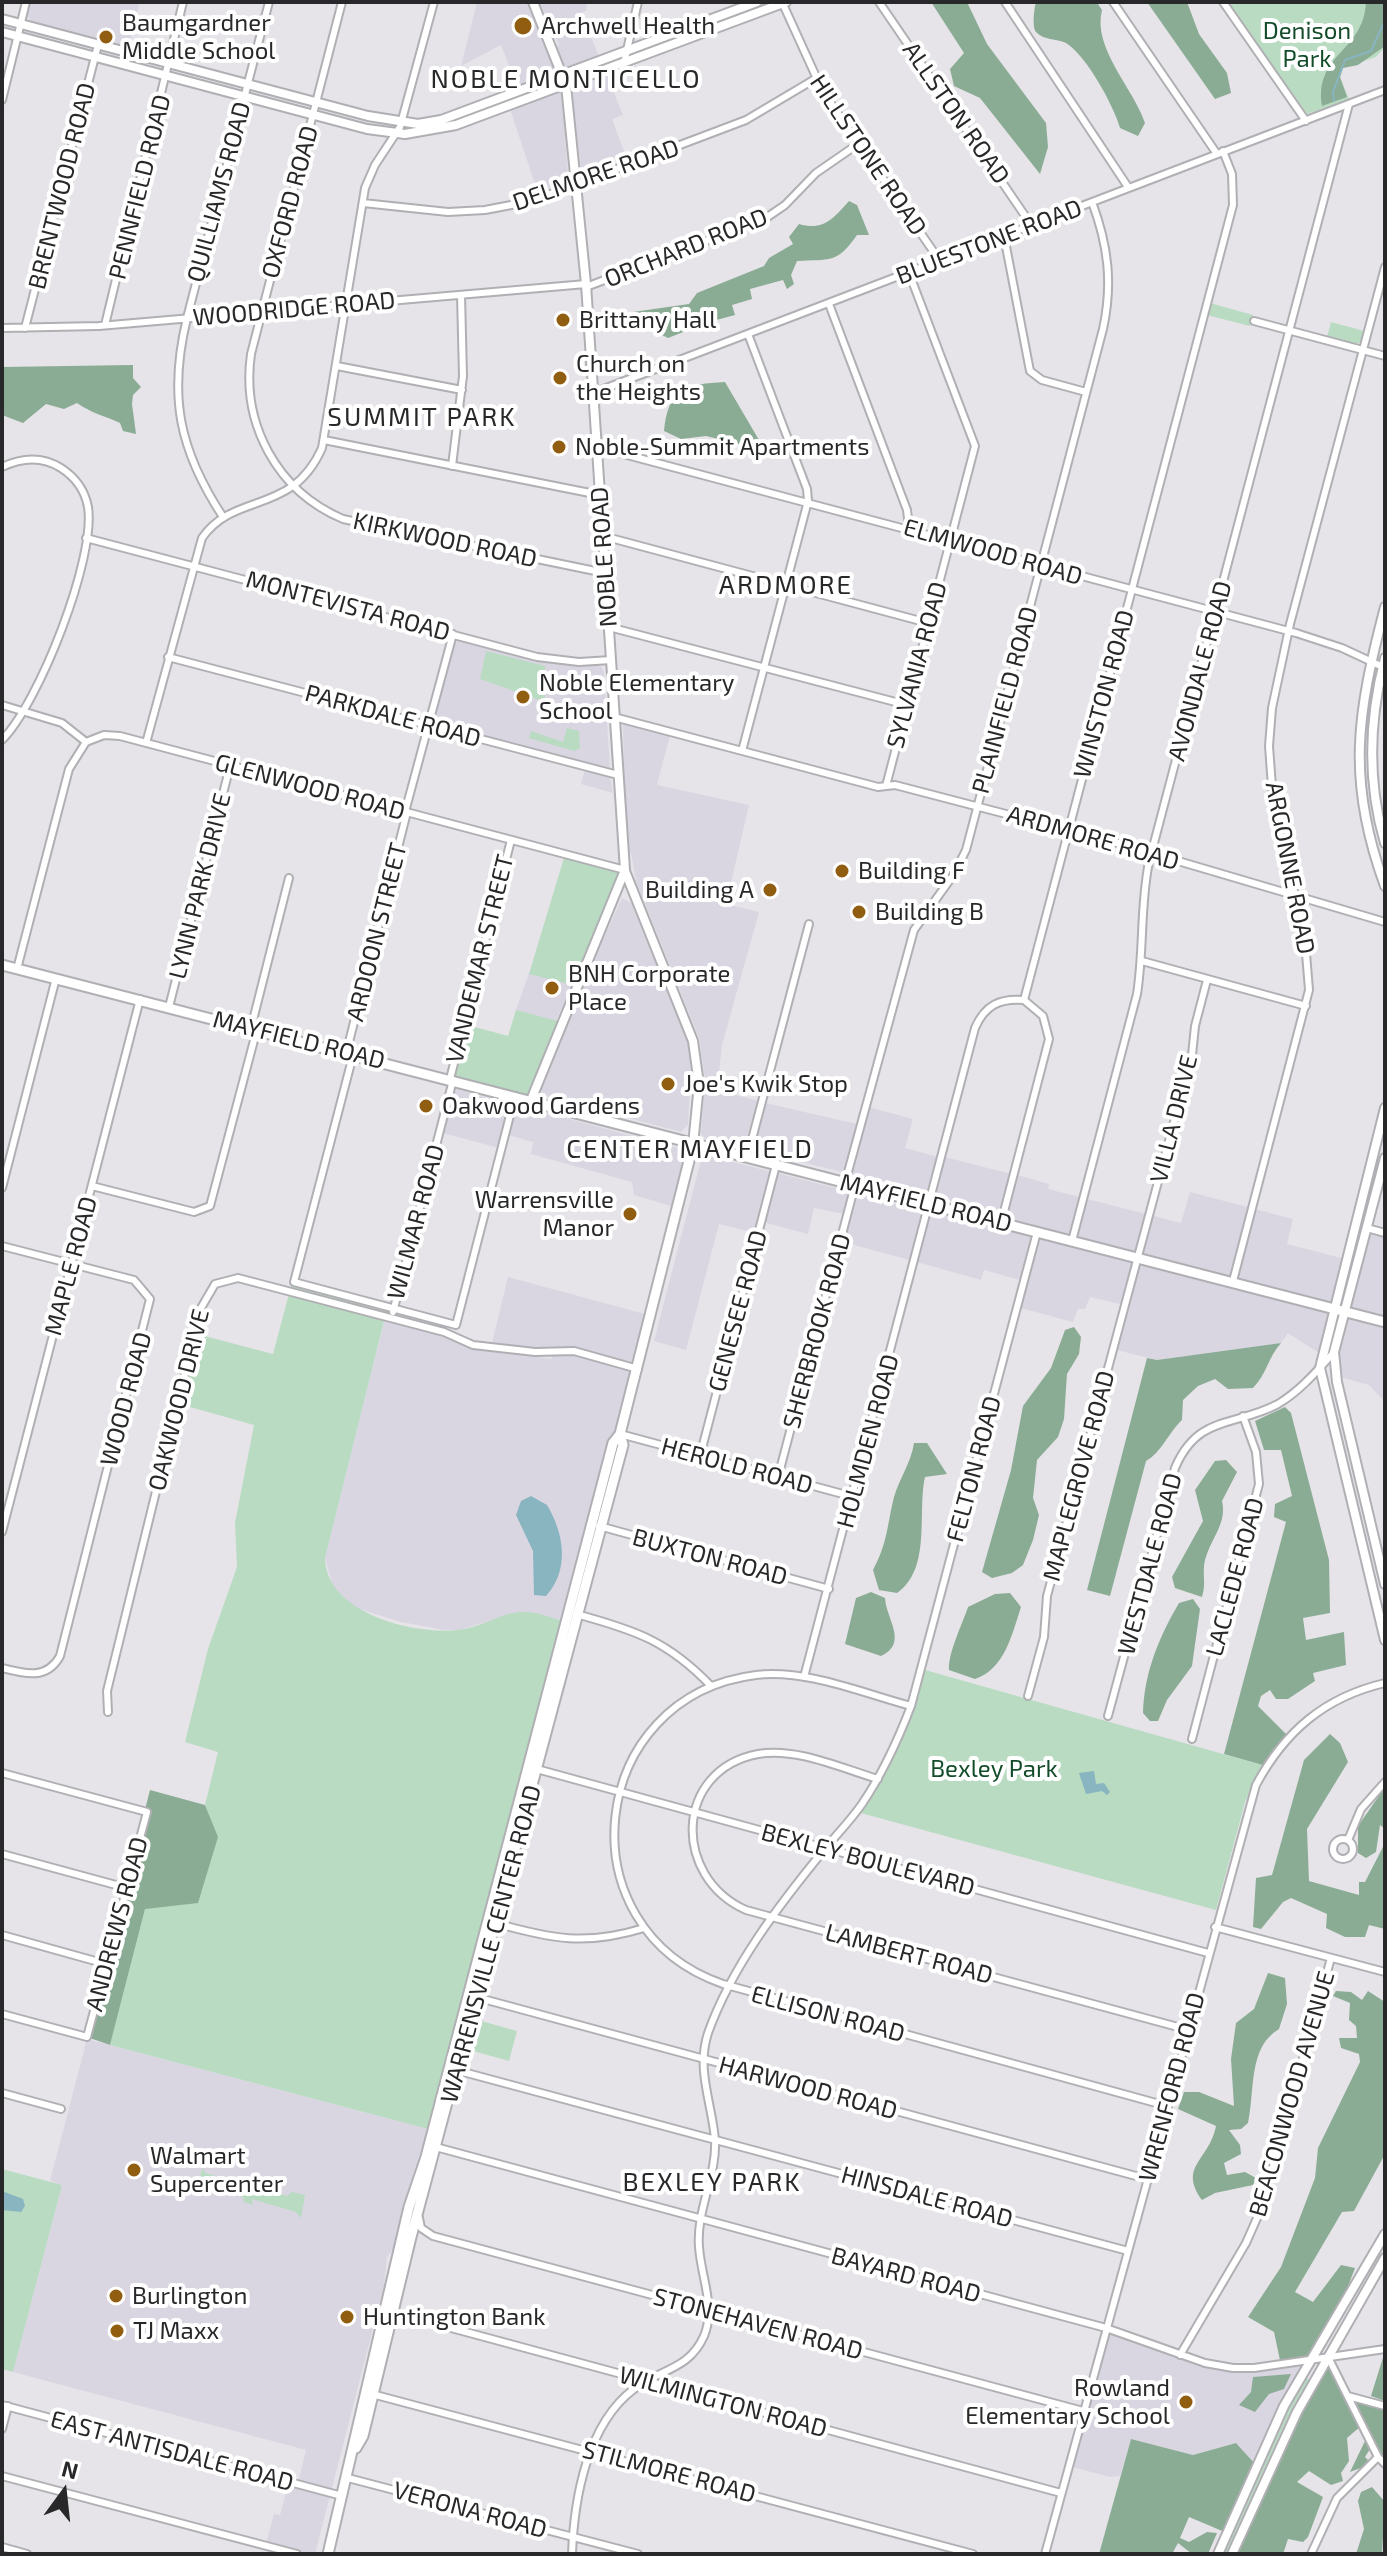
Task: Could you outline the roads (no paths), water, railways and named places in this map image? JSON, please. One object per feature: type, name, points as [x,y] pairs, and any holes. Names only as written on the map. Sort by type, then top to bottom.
[{"type":"main road","name":"NOBLE ROAD","points":[[531,1100],[625,870],[586,286],[565,80],[533,2]]},
{"type":"main road","points":[[2,32],[313,115],[400,128],[442,129],[529,93],[595,69],[624,63],[784,2]]},
{"type":"main road","points":[[595,69],[626,52],[752,3]]},
{"type":"main road","points":[[2,19],[316,102],[400,128]]},
{"type":"main road","points":[[1385,607],[1360,712],[1359,776],[1368,832],[1385,886]]},
{"type":"main road","points":[[1384,664],[1372,743],[1375,803],[1385,843]]},
{"type":"main road","name":"WARRENSVILLE CENTER ROAD","points":[[328,2554],[354,2454],[363,2436],[369,2394],[390,2311],[419,2218],[433,2147],[597,1525],[613,1443],[620,1434],[638,1369],[693,1145],[699,1084],[693,1041],[625,870]]},
{"type":"main road","points":[[614,900],[627,896],[637,902]]},
{"type":"main road","name":"MAYFIELD ROAD","points":[[2,965],[1385,1322]]},
{"type":"main road","points":[[1385,1108],[1339,1308],[1334,1352],[1337,1382],[1385,1584]]},
{"type":"main road","points":[[1385,1158],[1367,1228],[1320,1368],[1385,1640]]},
{"type":"main road","name":"WARRENSVILLE CENTER ROAD","points":[[390,2311],[409,2207],[433,2147]]},
{"type":"main road","points":[[1218,2554],[1271,2432],[1385,2234]]},
{"type":"main road","points":[[1232,2554],[1268,2470],[1385,2258]]},
{"type":"street","points":[[2,100],[26,2]]},
{"type":"street","name":"PENNFIELD ROAD","points":[[105,325],[168,76],[168,63],[183,2]]},
{"type":"street","name":"QUILLIAMS ROAD","points":[[223,517],[196,471],[179,413],[177,369],[187,318],[269,2]]},
{"type":"street","name":"OXFORD ROAD","points":[[294,487],[269,454],[252,406],[250,358],[342,2]]},
{"type":"street","points":[[146,743],[200,541],[223,517],[269,501],[294,487],[310,470],[324,440],[363,203],[371,173],[400,128],[434,2]]},
{"type":"street","points":[[624,63],[638,2]]},
{"type":"street","name":"HILLSTONE ROAD","points":[[784,2],[815,79],[940,261]]},
{"type":"street","name":"ALLSTON ROAD","points":[[879,2],[1032,226]]},
{"type":"street","points":[[1005,2],[1128,187]]},
{"type":"street","points":[[1113,2],[1220,152]]},
{"type":"street","points":[[1223,2],[1306,121]]},
{"type":"street","points":[[746,17],[752,3]]},
{"type":"street","name":"BRENTWOOD ROAD","points":[[25,328],[98,45]]},
{"type":"street","name":"DELMORE ROAD","points":[[363,203],[431,212],[475,211],[516,205],[576,186],[746,120],[815,79]]},
{"type":"street","name":"BLUESTONE ROAD","points":[[593,393],[1385,90]]},
{"type":"street","name":"AVONDALE ROAD","points":[[1072,1241],[1137,994],[1142,961],[1143,898],[1152,854],[1349,104]]},
{"type":"street","name":"ORCHARD ROAD","points":[[586,286],[766,218],[785,205],[816,173],[858,144]]},
{"type":"street","name":"WINSTON ROAD","points":[[1024,1000],[1233,205],[1232,174],[1220,152]]},
{"type":"street","name":"PLAINFIELD ROAD","points":[[850,1184],[914,930],[961,862],[1103,329],[1109,292],[1107,245],[1092,202]]},
{"type":"street","points":[[1004,236],[1030,371],[1042,380],[1086,392]]},
{"type":"street","name":"ARGONNE ROAD","points":[[1233,1281],[1306,1006],[1308,954],[1274,814],[1269,746],[1272,708],[1288,631],[1385,267]]},
{"type":"street","name":"SYLVANIA ROAD","points":[[886,786],[975,446],[909,273]]},
{"type":"street","name":"WOODRIDGE ROAD","points":[[2,328],[105,325],[586,286]]},
{"type":"street","points":[[452,466],[462,390],[461,295]]},
{"type":"street","points":[[829,304],[907,510],[909,527]]},
{"type":"street","points":[[1254,321],[1385,356]]},
{"type":"street","points":[[742,751],[808,501],[807,489],[748,334]]},
{"type":"street","points":[[337,366],[462,390]]},
{"type":"street","points":[[324,440],[600,495]]},
{"type":"street","name":"ELMWOOD ROAD","points":[[597,447],[909,527],[1040,567],[1288,631],[1384,664]]},
{"type":"street","points":[[2,467],[35,460],[56,465],[70,475],[87,505],[86,538],[59,637],[41,684],[2,740]]},
{"type":"street","name":"KIRKWOOD ROAD","points":[[294,487],[322,509],[352,522],[605,573]]},
{"type":"street","points":[[603,536],[928,623]]},
{"type":"street","name":"MONTEVISTA ROAD","points":[[86,538],[549,659],[611,660]]},
{"type":"street","points":[[609,627],[907,705]]},
{"type":"street","name":"ARDOON STREET","points":[[394,1308],[294,1282],[351,1063],[349,1042],[453,634]]},
{"type":"street","name":"PARKDALE ROAD","points":[[168,657],[618,775]]},
{"type":"street","points":[[2,705],[62,723],[86,742],[69,769],[17,969]]},
{"type":"street","name":"ARDMORE ROAD","points":[[614,717],[878,787],[895,785],[1069,830],[1385,922]]},
{"type":"street","name":"GLENWOOD ROAD","points":[[86,742],[112,735],[146,743],[625,870]]},
{"type":"street","name":"LYNN PARK DRIVE","points":[[169,1007],[230,766]]},
{"type":"street","name":"VANDEMAR STREET","points":[[452,1079],[511,840]]},
{"type":"street","points":[[92,1186],[194,1212],[210,1206],[289,878]]},
{"type":"street","points":[[747,1158],[809,924]]},
{"type":"street","points":[[1142,961],[1306,1006]]},
{"type":"street","points":[[2,1188],[56,978]]},
{"type":"street","name":"VILLA DRIVE","points":[[1137,1257],[1192,1055],[1195,1026],[1207,980]]},
{"type":"street","name":"MAPLE ROAD","points":[[2,1532],[140,999]]},
{"type":"street","points":[[932,1205],[977,1023],[992,1005],[1007,1000],[1024,1000],[1043,1016],[1049,1039],[1001,1223]]},
{"type":"street","name":"WILMAR ROAD","points":[[391,1318],[452,1079]]},
{"type":"street","points":[[394,1308],[456,1325],[515,1096]]},
{"type":"street","name":"GENESEE ROAD","points":[[700,1456],[776,1165]]},
{"type":"street","name":"SHERBROOK ROAD","points":[[778,1477],[850,1184]]},
{"type":"street","name":"HOLMDEN ROAD","points":[[804,1677],[932,1205]]},
{"type":"street","points":[[1367,1228],[1385,1233]]},
{"type":"street","name":"FELTON ROAD","points":[[701,2059],[708,2033],[730,1987],[771,1916],[861,1806],[878,1779],[911,1706],[1037,1232]]},
{"type":"street","name":"WOOD ROAD","points":[[2,1246],[134,1280],[144,1288],[150,1299],[60,1656],[54,1667],[42,1674],[23,1674],[2,1668]]},
{"type":"street","name":"MAPLEGROVE ROAD","points":[[1028,1696],[1044,1637],[1047,1596],[1137,1257]]},
{"type":"street","name":"OAKWOOD DRIVE","points":[[108,1712],[107,1691],[197,1323],[209,1290],[222,1280],[238,1278],[444,1332],[473,1345],[535,1352],[574,1351],[638,1369]]},
{"type":"street","name":"WESTDALE ROAD","points":[[1108,1716],[1179,1460],[1204,1431],[1276,1405],[1334,1352]]},
{"type":"street","name":"LACLEDE ROAD","points":[[1192,1739],[1259,1484],[1256,1452],[1243,1416]]},
{"type":"street","name":"HEROLD ROAD","points":[[620,1434],[854,1497]]},
{"type":"street","name":"BUXTON ROAD","points":[[597,1525],[829,1589]]},
{"type":"street","points":[[574,1613],[648,1636],[685,1659],[711,1686]]},
{"type":"street","name":"ELLISON ROAD","points":[[911,1706],[804,1677],[760,1675],[711,1686],[680,1704],[655,1725],[634,1755],[620,1792],[614,1824],[615,1859],[623,1889],[644,1928],[683,1965],[730,1987],[1167,2106]]},
{"type":"street","name":"WRENFORD ROAD","points":[[1045,2554],[1249,1803],[1268,1763],[1305,1720],[1330,1703],[1360,1689],[1385,1683]]},
{"type":"street","points":[[695,1812],[715,1778],[728,1766],[756,1754],[786,1753],[878,1779]]},
{"type":"street","name":"BEXLEY BOULEVARD","points":[[533,1768],[1208,1953]]},
{"type":"street","name":"ANDREWS ROAD","points":[[2,1773],[147,1812],[87,2037],[2,2014]]},
{"type":"street","points":[[1348,1840],[1361,1809],[1385,1782]]},
{"type":"street","name":"LAMBERT ROAD","points":[[695,1812],[694,1850],[707,1881],[737,1906],[1189,2030]]},
{"type":"street","points":[[2,1854],[127,1888]]},
{"type":"street","points":[[492,1922],[575,1940],[606,1939],[644,1928]]},
{"type":"street","points":[[1215,1927],[1385,1972]]},
{"type":"street","points":[[2,1935],[106,1964]]},
{"type":"street","name":"BEACONWOOD AVENUE","points":[[1180,2355],[1246,2243],[1261,2209],[1331,1958]]},
{"type":"street","name":"HARWOOD ROAD","points":[[472,1997],[1147,2179]]},
{"type":"street","points":[[572,2554],[572,2537],[592,2452],[610,2415],[634,2388],[689,2360],[703,2338],[710,2311],[701,2263],[698,2220],[715,2140],[701,2059]]},
{"type":"street","name":"HINSDALE ROAD","points":[[453,2069],[1128,2251]]},
{"type":"street","points":[[2,2093],[61,2109]]},
{"type":"street","name":"BAYARD ROAD","points":[[433,2147],[1106,2328],[1180,2355],[1233,2368],[1254,2368],[1385,2349]]},
{"type":"street","points":[[419,2218],[421,2228],[433,2236]]},
{"type":"street","points":[[409,2245],[419,2237],[433,2236]]},
{"type":"street","name":"STONEHAVEN ROAD","points":[[433,2236],[1083,2411]]},
{"type":"street","name":"WILMINGTON ROAD","points":[[390,2311],[1061,2493]]},
{"type":"street","points":[[1328,2357],[1378,2457],[1385,2464]]},
{"type":"street","name":"STILMORE ROAD","points":[[369,2394],[973,2554]]},
{"type":"street","points":[[1348,2396],[1385,2406]]},
{"type":"street","points":[[2,2429],[5,2406]]},
{"type":"street","name":"EAST ANTISDALE ROAD","points":[[5,2406],[343,2496]]},
{"type":"street","points":[[1311,2554],[1337,2498],[1378,2457]]},
{"type":"street","points":[[2,2476],[297,2554]]},
{"type":"street","name":"VERONA ROAD","points":[[348,2478],[638,2554]]},
{"type":"street","points":[[2,2547],[27,2554]]},
{"type":"water","points":[[531,1496],[547,1505],[557,1527],[562,1551],[559,1575],[546,1596],[534,1595],[533,1551],[516,1515],[521,1501]]},
{"type":"water","points":[[1094,1771],[1096,1784],[1104,1783],[1110,1792],[1107,1795],[1102,1791],[1086,1794],[1079,1773]]},
{"type":"water","points":[[2,2191],[23,2199],[25,2206],[21,2212],[2,2210]]},
{"type":"waterway","points":[[1334,101],[1333,92],[1345,60],[1371,51],[1385,20]]},
{"type":"place","name":"Archwell Health","points":[[523,26]]},
{"type":"place","name":"Baumgardner Middle School","points":[[106,37]]},
{"type":"place","name":"Brittany Hall","points":[[563,320]]},
{"type":"place","name":"Church on the Heights","points":[[560,378]]},
{"type":"place","name":"Noble-Summit Apartments","points":[[559,447]]},
{"type":"place","name":"Noble Elementary School","points":[[523,697]]},
{"type":"place","name":"Building F","points":[[842,871]]},
{"type":"place","name":"Building A","points":[[770,890]]},
{"type":"place","name":"Building B","points":[[859,912]]},
{"type":"place","name":"BNH Corporate Place","points":[[552,988]]},
{"type":"place","name":"Joe's Kwik Stop","points":[[668,1084]]},
{"type":"place","name":"Oakwood Gardens","points":[[426,1106]]},
{"type":"place","name":"Warrensville Manor","points":[[630,1214]]},
{"type":"place","name":"Walmart Supercenter","points":[[134,2170]]},
{"type":"place","name":"Burlington","points":[[116,2296]]},
{"type":"place","name":"Huntington Bank","points":[[347,2317]]},
{"type":"place","name":"TJ Maxx","points":[[117,2331]]},
{"type":"place","name":"Rowland Elementary School","points":[[1186,2402]]},
{"type":"district","name":"NOBLE MONTICELLO","points":[[566,79]]},
{"type":"district","name":"SUMMIT PARK","points":[[422,417]]},
{"type":"district","name":"ARDMORE","points":[[786,585]]},
{"type":"district","name":"CENTER MAYFIELD","points":[[690,1149]]},
{"type":"district","name":"BEXLEY PARK","points":[[712,2182]]},
{"type":"park label","name":"Denison Park","points":[[1307,45]]},
{"type":"park label","name":"Bexley Park","points":[[994,1769]]}]
